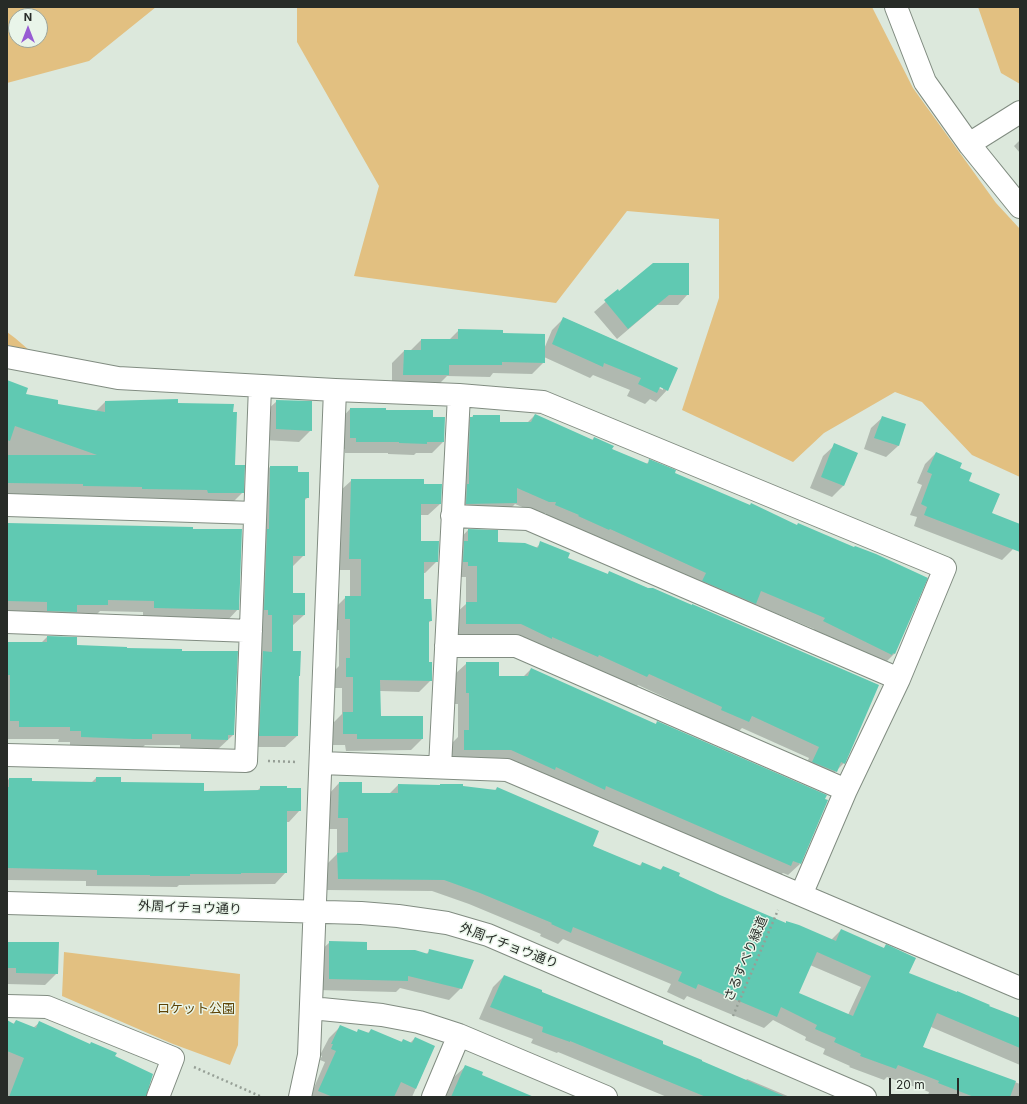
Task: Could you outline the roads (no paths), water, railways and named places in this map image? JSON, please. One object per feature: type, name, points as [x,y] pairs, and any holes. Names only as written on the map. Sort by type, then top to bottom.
[{"type":"street","points":[[896,7],[925,82],[969,144],[1020,207]]},
{"type":"street","points":[[969,144],[1020,112]]},
{"type":"street","points":[[7,357],[118,378],[459,395],[543,402],[945,568],[899,679],[846,790],[794,892]]},
{"type":"street","points":[[7,755],[246,761],[260,386]]},
{"type":"street","points":[[300,1097],[309,1054],[335,390]]},
{"type":"street","points":[[440,767],[459,395]]},
{"type":"street","points":[[7,505],[255,513]]},
{"type":"street","points":[[452,516],[528,519],[899,679]]},
{"type":"street","points":[[7,622],[251,631]]},
{"type":"street","points":[[446,646],[516,646],[846,790]]},
{"type":"street","points":[[321,763],[507,770],[1020,988]]},
{"type":"street","name":"外周イチョウ通り","points":[[7,903],[314,912],[398,916],[447,923],[488,935],[865,1097]]},
{"type":"street","points":[[7,1006],[47,1007],[173,1058],[158,1097]]},
{"type":"street","points":[[311,1008],[382,1015],[419,1022],[459,1035],[606,1097]]},
{"type":"street","points":[[433,1097],[459,1035]]},
{"type":"park label","name":"ロケット公園","points":[[196,1009]]}]
